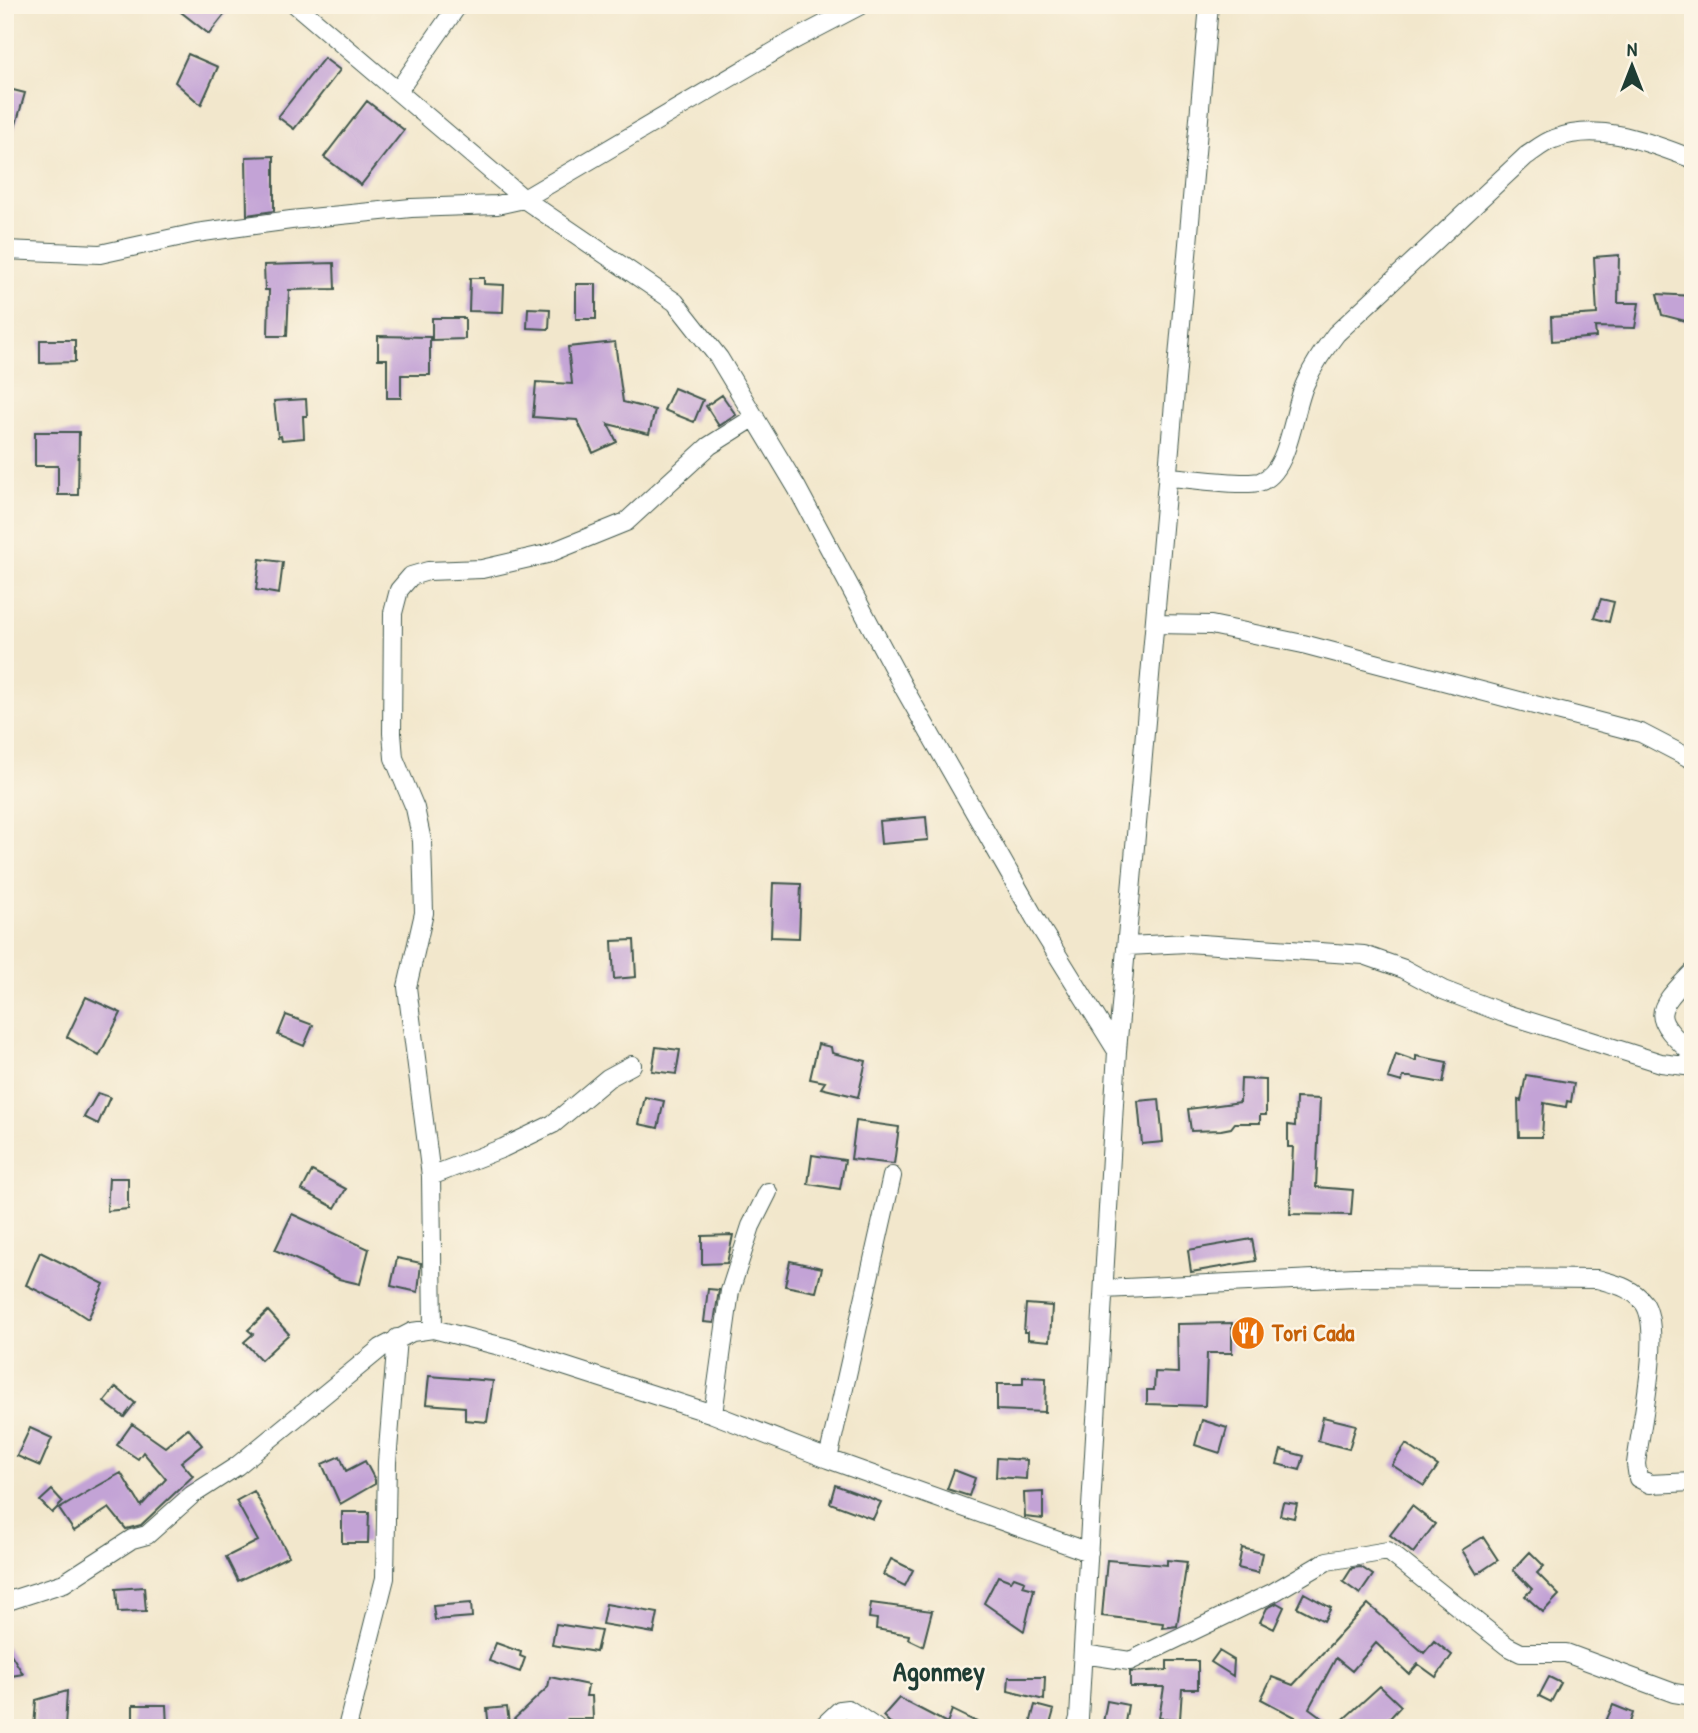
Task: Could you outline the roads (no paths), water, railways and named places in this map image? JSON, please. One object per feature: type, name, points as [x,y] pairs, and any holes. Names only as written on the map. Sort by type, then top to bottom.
[{"type":"street","points":[[296,5],[465,152],[524,199],[675,302],[719,358],[755,417],[1040,927],[1117,1051]]},
{"type":"street","points":[[398,91],[458,5]]},
{"type":"street","points":[[5,250],[100,254],[196,233],[291,220],[411,208],[497,205],[524,199],[794,40],[860,5]]},
{"type":"street","points":[[1076,1728],[1083,1654],[1117,1051],[1209,5]]},
{"type":"street","points":[[1168,477],[1257,482],[1272,477],[1280,465],[1303,386],[1317,359],[1336,334],[1526,156],[1554,139],[1587,133],[1629,136],[1693,159]]},
{"type":"street","points":[[433,1329],[431,1176],[407,987],[424,913],[422,841],[415,808],[394,758],[392,733],[393,613],[399,590],[411,576],[428,571],[482,569],[547,554],[625,522],[709,446],[755,417]]},
{"type":"street","points":[[1155,624],[1211,625],[1303,645],[1641,733],[1693,760]]},
{"type":"street","points":[[1128,946],[1187,943],[1364,956],[1404,970],[1443,990],[1503,1013],[1661,1063],[1693,1067]]},
{"type":"street","points":[[1693,972],[1665,1005],[1661,1015],[1663,1027],[1693,1055]]},
{"type":"street","points":[[431,1176],[503,1148],[553,1124],[608,1078],[632,1066]]},
{"type":"street","points":[[828,1459],[892,1176]]},
{"type":"street","points":[[713,1415],[730,1291],[751,1226],[768,1192]]},
{"type":"street","points":[[1104,1289],[1355,1277],[1597,1279],[1624,1286],[1644,1304],[1653,1337],[1636,1464],[1638,1478],[1650,1484],[1693,1482]]},
{"type":"street","points":[[5,1602],[64,1583],[132,1539],[147,1535],[192,1495],[237,1466],[397,1338],[433,1329],[508,1348],[713,1415],[1089,1552]]},
{"type":"street","points":[[347,1728],[385,1578],[387,1462],[397,1338]]},
{"type":"street","points":[[1083,1654],[1130,1661],[1274,1592],[1327,1561],[1388,1551],[1475,1623],[1521,1653],[1566,1653],[1674,1693],[1693,1696]]},
{"type":"street","points":[[821,1728],[841,1710],[848,1709],[876,1728]]},
{"type":"place","name":"Tori Cada","points":[[1248,1333]]},
{"type":"district","name":"Agonmey","points":[[939,1671]]}]
